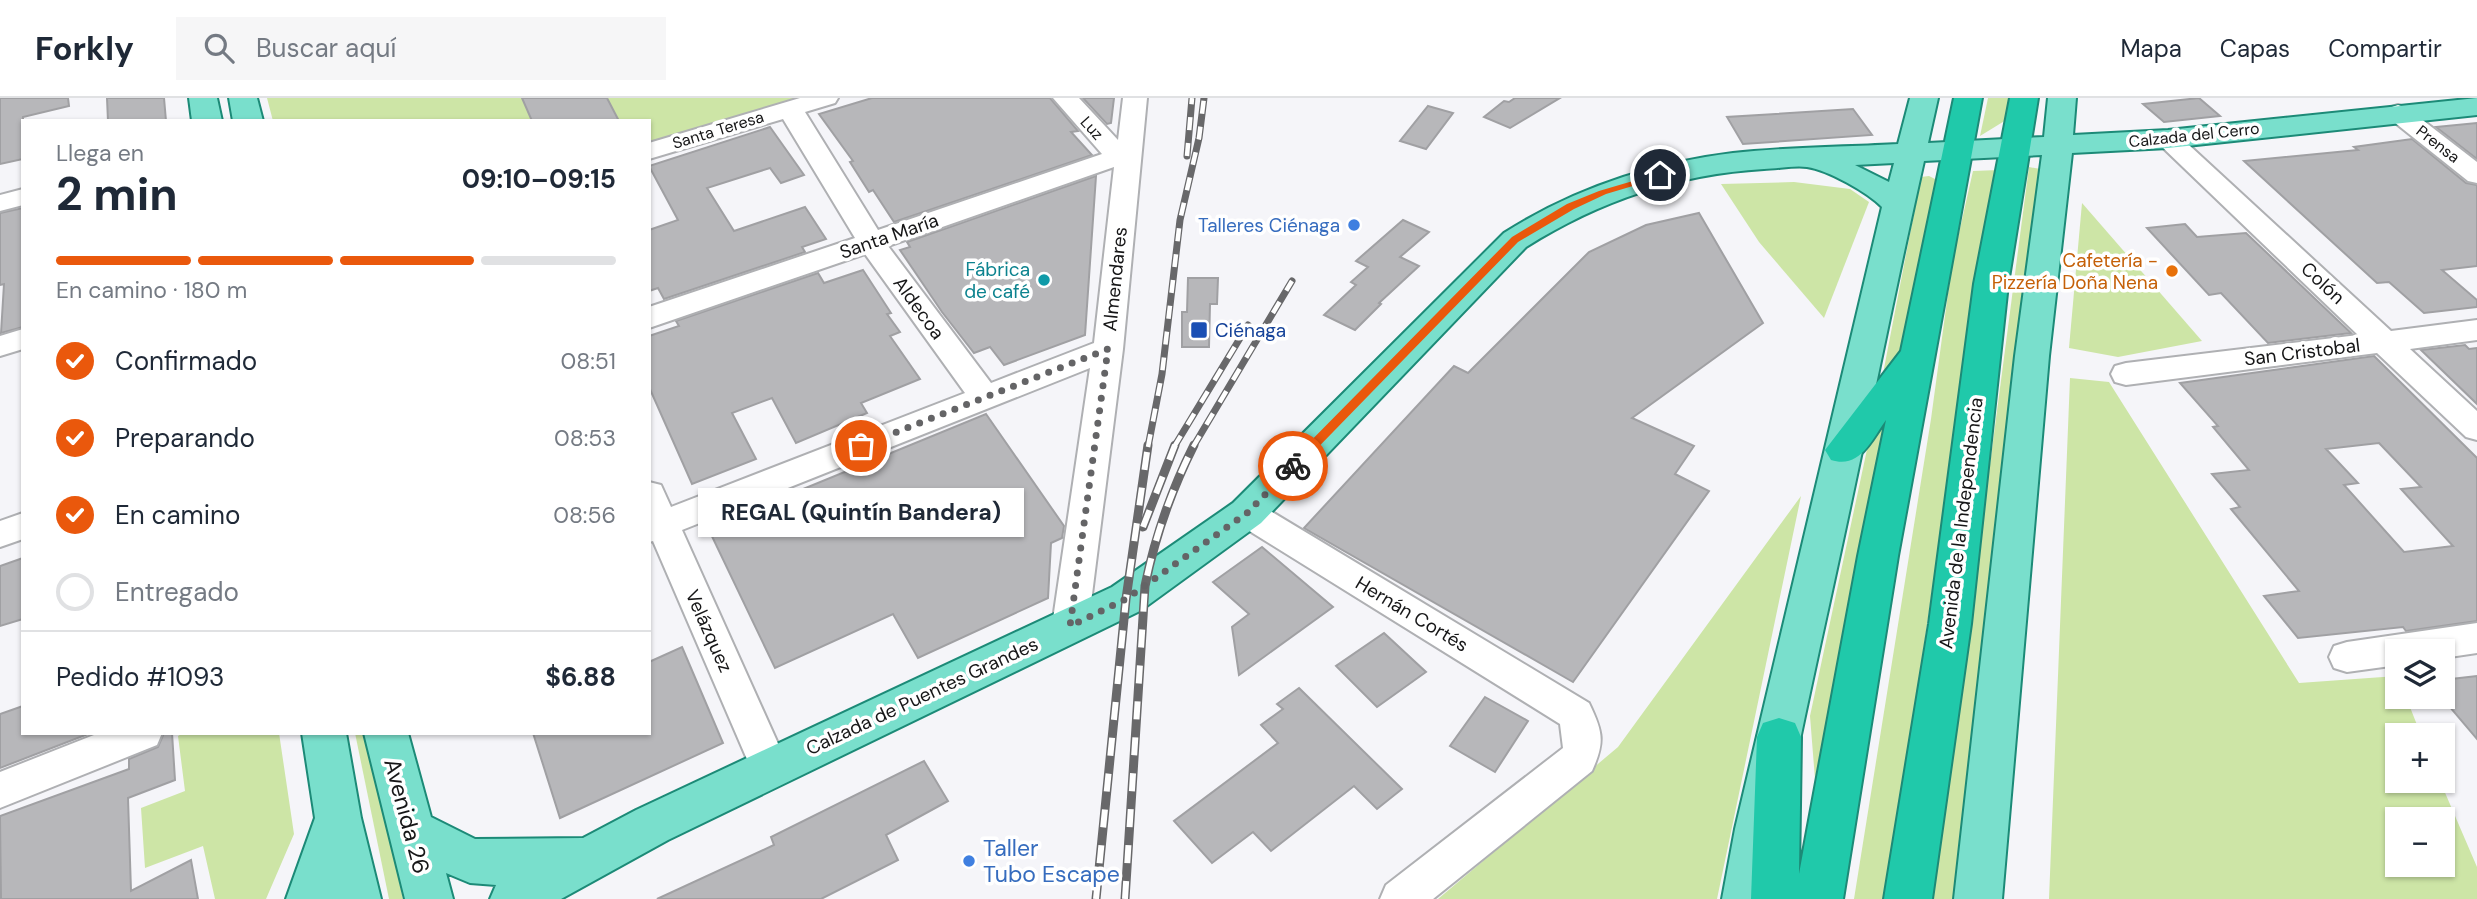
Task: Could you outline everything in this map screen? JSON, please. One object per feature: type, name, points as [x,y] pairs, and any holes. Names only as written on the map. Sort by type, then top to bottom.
[{"type":"highway","points":[[1819,899],[1878,556],[1968,98]]},
{"type":"highway","name":"Avenida de la Independencia","points":[[1909,899],[1950,624],[1991,284],[2024,98]]},
{"type":"highway","points":[[1844,450],[1917,353]]},
{"type":"highway","points":[[1775,899],[1779,737]]},
{"type":"main road","points":[[203,98],[207,119]]},
{"type":"main road","points":[[243,98],[248,119]]},
{"type":"main road","points":[[1746,899],[1863,354],[1924,98]]},
{"type":"main road","points":[[1978,899],[2032,356],[2052,209],[2062,98]]},
{"type":"main road","name":"Calzada del Cerro","points":[[1911,151],[2168,139],[2477,106]]},
{"type":"main road","name":"Calzada de Puentes Grandes","points":[[514,899],[652,824],[1126,599],[1247,513],[1487,265],[1515,240],[1545,219],[1602,192],[1660,175],[1734,162],[1911,151]]},
{"type":"main road","points":[[1809,158],[1860,177],[1886,192],[1898,205]]},
{"type":"main road","points":[[324,735],[338,818],[357,899]]},
{"type":"main road","name":"Avenida 26","points":[[386,735],[429,899]]},
{"type":"main road","points":[[310,899],[338,818]]},
{"type":"main road","points":[[410,830],[470,861],[491,863],[590,859]]},
{"type":"main road","points":[[546,899],[590,859]]},
{"type":"street","name":"Santa Teresa","points":[[651,150],[826,98]]},
{"type":"street","name":"Luz","points":[[1065,98],[1124,156]]},
{"type":"street","name":"Almendares","points":[[1070,626],[1108,349],[1124,156],[1135,98]]},
{"type":"street","name":"Aldecoa","points":[[790,109],[872,242],[985,398]]},
{"type":"street","name":"Prensa","points":[[2398,113],[2477,175]]},
{"type":"street","name":"Colón","points":[[2168,139],[2477,429]]},
{"type":"street","name":"Santa María","points":[[651,317],[1124,156]]},
{"type":"street","points":[[0,202],[21,197]]},
{"type":"street","name":"San Cristobal","points":[[2126,374],[2477,330]]},
{"type":"street","points":[[0,346],[21,340]]},
{"type":"street","points":[[653,516],[985,398],[1108,349]]},
{"type":"street","name":"Hernán Cortés","points":[[1247,513],[1576,714],[1584,744],[1578,759],[1401,899]]},
{"type":"street","name":"Velázquez","points":[[653,516],[770,768]]},
{"type":"street","points":[[0,534],[21,527]]},
{"type":"street","points":[[2347,657],[2477,638]]},
{"type":"street","points":[[0,790],[138,735]]},
{"type":"green space","points":[[267,98],[800,98],[651,141],[651,119],[272,119]]},
{"type":"green space","points":[[1988,98],[2014,98],[2011,117],[1980,136]]},
{"type":"green space","points":[[2029,167],[2046,170],[1956,899],[1933,899]]},
{"type":"green space","points":[[1999,170],[1956,461],[1933,584],[1919,679],[1914,746],[1888,899],[1854,899],[1931,419],[1952,264],[1973,171]]},
{"type":"green space","points":[[1929,176],[1937,180],[1815,779],[1810,716],[1881,384],[1921,177]]},
{"type":"green space","points":[[1794,182],[1850,189],[1869,202],[1824,318],[1759,242],[1721,184]]},
{"type":"green space","points":[[2082,203],[2202,341],[2118,357],[2069,348]]},
{"type":"green space","points":[[2070,378],[2109,382],[2299,683],[2385,677],[2385,709],[2411,709],[2416,723],[2385,723],[2385,793],[2445,793],[2451,807],[2385,807],[2385,877],[2455,877],[2455,816],[2477,867],[2477,899],[2049,899]]},
{"type":"green space","points":[[1801,496],[1717,899],[1438,899],[1618,747]]},
{"type":"green space","points":[[279,735],[294,834],[266,899],[215,899],[203,846],[145,868],[141,808],[185,791],[178,736]]},
{"type":"green space","points":[[355,735],[367,735],[403,899],[389,899]]},
{"type":"building","points":[[0,98],[68,98],[69,106],[23,117],[21,159],[0,164]]},
{"type":"building","points":[[107,98],[164,98],[166,119],[108,119]]},
{"type":"building","points":[[522,98],[607,98],[618,119],[531,119]]},
{"type":"building","points":[[872,98],[1050,98],[1078,131],[1071,132],[1092,155],[894,222],[873,190],[869,192],[850,162],[853,161],[819,114]]},
{"type":"building","points":[[1083,98],[1114,98],[1111,123],[1107,124]]},
{"type":"building","points":[[1515,98],[1560,98],[1510,128],[1484,117],[1504,101],[1509,102]]},
{"type":"building","points":[[2199,98],[2220,116],[2164,122],[2143,104]]},
{"type":"building","points":[[1428,106],[1453,113],[1426,149],[1400,141]]},
{"type":"building","points":[[1853,109],[1872,135],[1743,144],[1727,117]]},
{"type":"building","points":[[2477,123],[2477,159],[2436,127]]},
{"type":"building","points":[[770,127],[804,175],[781,183],[770,168],[707,188],[734,231],[805,207],[826,239],[802,247],[805,252],[664,299],[658,288],[651,290],[651,229],[678,220],[651,165]]},
{"type":"building","points":[[2412,139],[2466,183],[2477,185],[2477,266],[2442,270],[2477,300],[2477,307],[2424,313],[2389,282],[2377,283],[2244,161],[2358,150],[2354,147]]},
{"type":"building","points":[[1096,176],[1085,335],[1004,365],[990,347],[974,353],[900,250],[910,247],[907,242]]},
{"type":"building","points":[[21,208],[21,328],[1,333],[4,284],[0,285],[0,213]]},
{"type":"building","points":[[1699,213],[1763,323],[1632,418],[1694,446],[1675,474],[1709,491],[1573,682],[1304,528],[1454,366],[1468,373],[1589,252],[1646,225]]},
{"type":"building","points":[[1403,220],[1429,232],[1400,257],[1419,266],[1379,303],[1381,304],[1355,330],[1324,315],[1356,285],[1351,282],[1368,267],[1356,261]]},
{"type":"building","points":[[2185,224],[2197,237],[2246,233],[2351,333],[2268,343],[2221,293],[2209,295],[2147,228]]},
{"type":"building","points":[[863,270],[900,332],[890,336],[920,379],[861,403],[867,413],[796,443],[772,398],[732,413],[756,459],[692,484],[651,392],[651,335],[679,326],[676,321],[818,273],[824,283]]},
{"type":"building","points":[[1188,278],[1218,278],[1217,304],[1210,304],[1209,347],[1182,347],[1182,312],[1187,312]]},
{"type":"building","points":[[2465,345],[2469,349],[2477,348],[2477,404],[2421,350]]},
{"type":"building","points":[[2374,356],[2477,458],[2477,621],[2406,631],[2403,627],[2298,638],[2264,596],[2299,591],[2231,509],[2240,507],[2212,474],[2249,470],[2213,427],[2218,426],[2180,383]],"holes":[[[2379,443],[2421,487],[2401,489],[2453,546],[2404,552],[2344,485],[2358,483],[2326,449]]]},
{"type":"building","points":[[986,414],[1064,526],[1062,538],[1051,543],[1048,598],[918,658],[893,614],[775,668],[708,528]]},
{"type":"building","points":[[1262,547],[1333,607],[1239,675],[1232,627],[1249,614],[1213,582]]},
{"type":"building","points":[[21,559],[21,620],[0,626],[0,566]]},
{"type":"building","points":[[1384,633],[1426,672],[1377,707],[1336,666]]},
{"type":"building","points":[[682,647],[723,743],[560,818],[534,735],[651,735],[651,661]]},
{"type":"building","points":[[2477,676],[2477,739],[2452,709],[2455,709],[2455,679]]},
{"type":"building","points":[[1299,688],[1402,789],[1377,809],[1354,786],[1271,851],[1253,832],[1212,863],[1174,821],[1278,743],[1261,725],[1283,709],[1277,704]]},
{"type":"building","points":[[1485,697],[1528,721],[1495,772],[1450,746]]},
{"type":"building","points":[[21,707],[21,735],[85,735],[0,768],[0,714]]},
{"type":"building","points":[[163,735],[172,735],[175,780],[128,798],[131,891],[191,860],[198,899],[1,899],[0,816],[129,769],[129,759],[158,747]]},
{"type":"building","points":[[924,761],[948,801],[886,835],[898,860],[821,899],[657,899],[774,845],[771,837]]},
{"type":"railway","points":[[1187,156],[1192,98]]},
{"type":"railway","points":[[1148,447],[1162,374],[1180,220],[1199,138],[1204,98]]},
{"type":"railway","points":[[1193,447],[1292,281]]},
{"type":"railway","points":[[1175,446],[1248,325]]},
{"type":"railway","points":[[1096,899],[1126,599],[1148,445]]},
{"type":"railway","points":[[1143,527],[1175,446]]},
{"type":"railway","points":[[1125,899],[1145,586],[1165,514],[1193,447]]},
{"type":"way so far","points":[[861,446],[1108,349],[1070,626],[1126,599],[1247,513],[1293,466]]},
{"type":"place","name":"Talleres Ciénaga","points":[[1354,225]]},
{"type":"place","name":"Cafetería - Pizzería Doña Nena","points":[[2172,271]]},
{"type":"place","name":"Fábrica de café","points":[[1044,280]]},
{"type":"place","name":"Ciénaga","points":[[1199,330]]},
{"type":"place","name":"REGAL (Quintín Bandera)","points":[[861,446]]},
{"type":"place","name":"Taller Tubo Escape","points":[[969,861]]},
{"type":"route","points":[[1293,466],[1406,352],[1487,265],[1515,240],[1570,206],[1602,192],[1660,175]]}]
